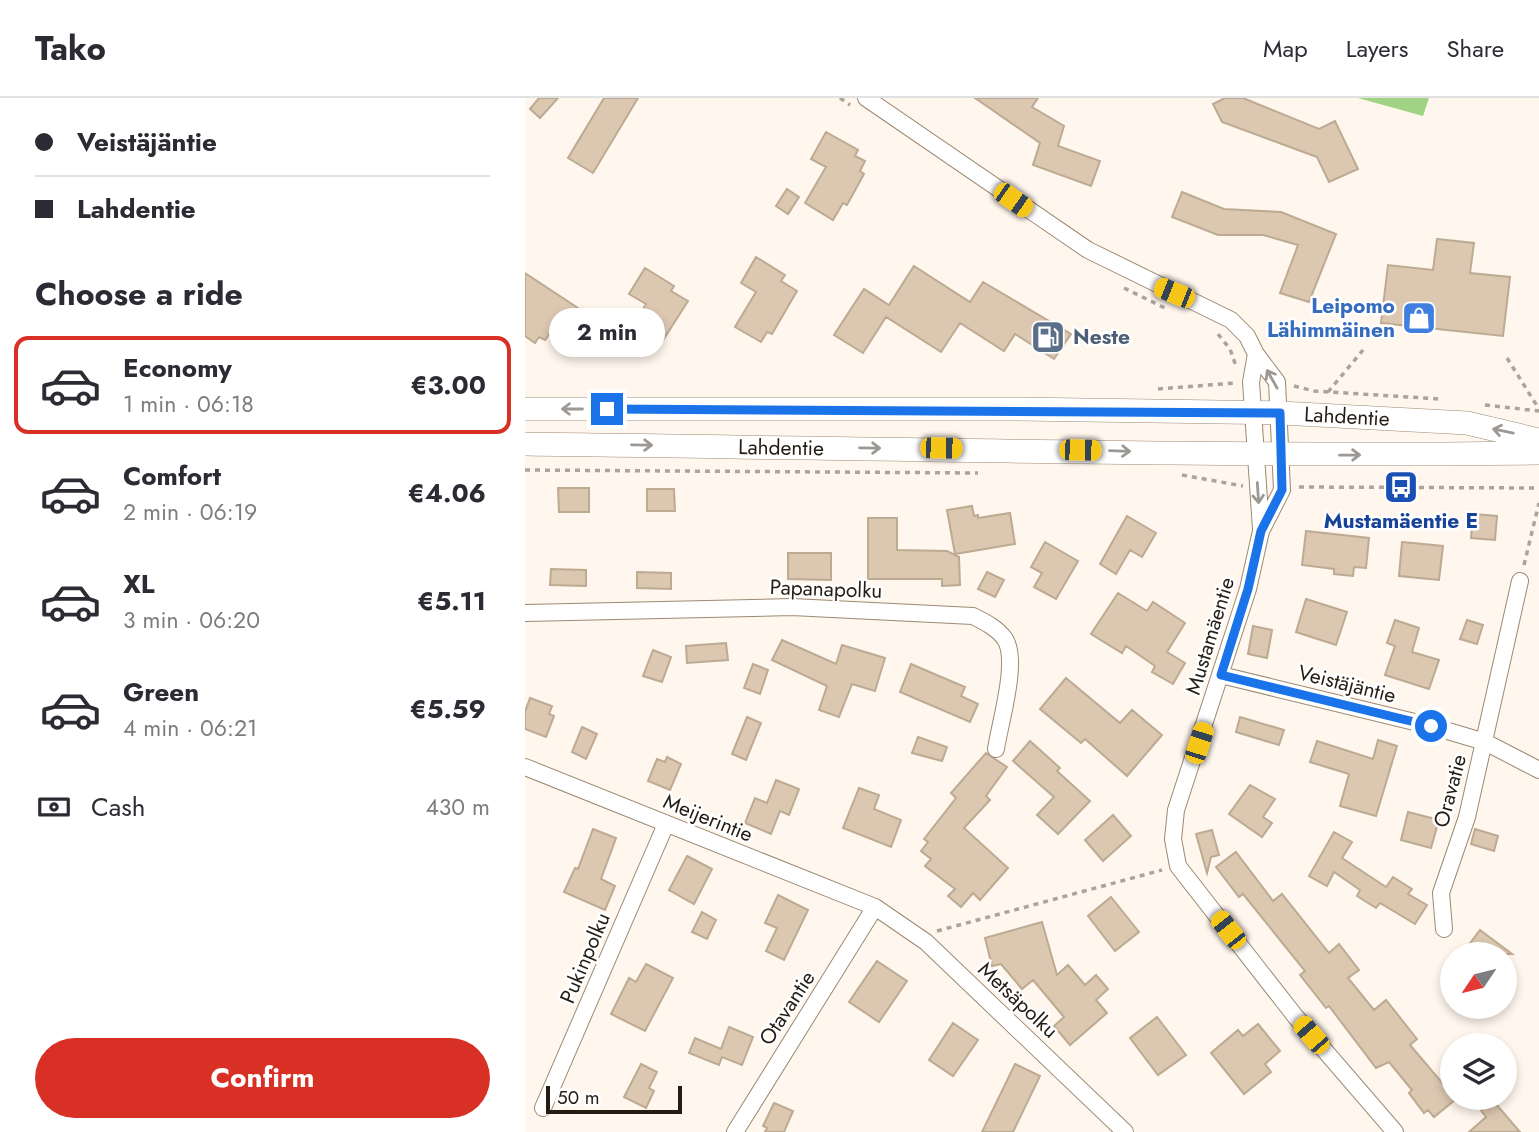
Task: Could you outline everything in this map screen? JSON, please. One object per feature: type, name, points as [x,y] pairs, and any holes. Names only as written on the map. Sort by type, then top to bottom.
[{"type":"main road","name":"Lahdentie","points":[[525,409],[1252,412],[1467,424],[1539,440]]},
{"type":"main road","name":"Lahdentie","points":[[525,444],[1052,450],[1282,456],[1539,453]]},
{"type":"street","name":"Mustamäentie","points":[[866,98],[1088,250],[1231,320],[1247,336],[1256,354],[1277,382],[1282,490],[1261,531],[1248,589],[1176,810],[1173,839],[1178,866],[1295,1016],[1395,1132]]},
{"type":"street","name":"Mustamäentie","points":[[1256,354],[1251,382],[1261,531]]},
{"type":"street","name":"Oravatie","points":[[1444,929],[1441,893],[1467,817],[1520,581]]},
{"type":"street","name":"Papanapolku","points":[[525,613],[792,607],[973,616],[992,626],[1006,640],[1011,660],[996,749]]},
{"type":"street","name":"Veistäjäntie","points":[[1221,675],[1431,726],[1485,742],[1539,771]]},
{"type":"street","name":"Meijerintie","points":[[525,767],[875,907]]},
{"type":"street","name":"Pukinpolku","points":[[543,1108],[666,824]]},
{"type":"street","name":"Metsäpolku","points":[[875,907],[926,942],[1125,1132]]},
{"type":"street","name":"Otavantie","points":[[735,1132],[754,1097],[875,907]]},
{"type":"path","points":[[1328,392],[1363,350]]},
{"type":"path","points":[[1507,358],[1539,409]]},
{"type":"path","points":[[525,470],[983,473]]},
{"type":"path","points":[[1177,474],[1257,488]]},
{"type":"path","points":[[1237,485],[1240,493]]},
{"type":"path","points":[[1282,490],[1314,485],[1539,488]]},
{"type":"path","points":[[1520,581],[1539,503]]},
{"type":"path","points":[[926,942],[937,931],[950,925],[1166,869],[1164,859]]},
{"type":"green space","points":[[1358,98],[1429,98],[1423,116]]},
{"type":"building","points":[[539,98],[558,98],[540,118],[530,109]]},
{"type":"building","points":[[604,98],[638,98],[593,173],[568,158]]},
{"type":"building","points":[[975,98],[1038,98],[1032,107],[1064,126],[1058,146],[1100,161],[1091,186],[1033,165],[1040,143]]},
{"type":"building","points":[[1225,98],[1243,98],[1319,129],[1335,121],[1358,169],[1329,182],[1317,157],[1222,122],[1213,104]]},
{"type":"building","points":[[826,132],[858,150],[855,156],[865,161],[860,171],[864,174],[847,205],[843,203],[833,220],[805,203],[826,167],[811,159]]},
{"type":"building","points":[[787,189],[799,197],[788,214],[776,206]]},
{"type":"building","points":[[1182,192],[1224,209],[1281,212],[1336,234],[1309,302],[1280,293],[1298,245],[1263,235],[1218,235],[1172,217]]},
{"type":"building","points":[[1437,239],[1474,243],[1470,273],[1510,277],[1503,336],[1381,323],[1388,265],[1433,270]]},
{"type":"building","points":[[756,257],[785,275],[781,281],[797,291],[772,334],[767,332],[761,342],[735,327],[756,292],[741,283]]},
{"type":"building","points":[[914,266],[970,302],[983,282],[1071,334],[1054,359],[1015,334],[1004,351],[960,323],[941,352],[886,317],[863,353],[834,335],[864,289],[889,305]]},
{"type":"building","points":[[645,268],[674,286],[671,291],[688,301],[660,345],[657,342],[650,352],[626,337],[646,304],[629,294]]},
{"type":"building","points":[[525,273],[578,308],[559,337],[551,332],[545,340],[539,337],[535,343],[525,336]]},
{"type":"building","points":[[558,488],[589,488],[589,512],[559,512]]},
{"type":"building","points":[[647,489],[674,489],[675,511],[647,511]]},
{"type":"building","points":[[972,506],[974,516],[978,515],[978,518],[1010,513],[1015,544],[955,554],[947,510]]},
{"type":"building","points":[[1473,514],[1497,516],[1495,540],[1471,538]]},
{"type":"building","points":[[1127,516],[1156,533],[1142,557],[1130,550],[1116,574],[1100,564]]},
{"type":"building","points":[[868,518],[897,518],[897,550],[947,551],[959,557],[960,585],[942,586],[942,579],[868,579]]},
{"type":"building","points":[[1306,531],[1369,538],[1366,568],[1354,567],[1353,576],[1334,574],[1334,569],[1302,565]]},
{"type":"building","points":[[1045,542],[1078,561],[1056,599],[1034,587],[1042,573],[1031,567]]},
{"type":"building","points":[[1402,542],[1443,546],[1439,580],[1399,576]]},
{"type":"building","points":[[788,553],[831,553],[831,580],[788,579]]},
{"type":"building","points":[[551,569],[586,570],[586,586],[550,585]]},
{"type":"building","points":[[637,572],[671,573],[671,589],[637,588]]},
{"type":"building","points":[[987,572],[1004,580],[995,597],[978,589]]},
{"type":"building","points":[[1118,593],[1147,611],[1153,602],[1185,623],[1167,652],[1185,663],[1173,684],[1152,672],[1155,666],[1126,646],[1122,653],[1091,634]]},
{"type":"building","points":[[1306,599],[1347,612],[1336,645],[1296,632]]},
{"type":"building","points":[[1395,620],[1419,628],[1412,652],[1439,660],[1429,689],[1385,675],[1395,646],[1387,643]]},
{"type":"building","points":[[1467,620],[1483,625],[1477,644],[1460,639]]},
{"type":"building","points":[[1253,626],[1272,630],[1267,658],[1248,654]]},
{"type":"building","points":[[782,640],[836,664],[842,645],[885,658],[875,691],[852,684],[839,717],[819,710],[827,686],[772,660]]},
{"type":"building","points":[[726,643],[728,660],[687,663],[686,646]]},
{"type":"building","points":[[653,650],[671,657],[662,682],[643,676]]},
{"type":"building","points":[[753,664],[768,670],[760,694],[744,688]]},
{"type":"building","points":[[911,664],[965,687],[961,696],[978,704],[970,722],[900,692]]},
{"type":"building","points":[[1066,678],[1120,723],[1132,710],[1162,735],[1127,776],[1085,739],[1081,743],[1040,709]]},
{"type":"building","points":[[530,698],[552,706],[549,714],[554,716],[546,737],[525,729],[525,712]]},
{"type":"building","points":[[747,717],[761,723],[746,760],[732,754]]},
{"type":"building","points":[[1240,717],[1284,730],[1279,745],[1236,732]]},
{"type":"building","points":[[582,727],[597,734],[586,759],[572,752]]},
{"type":"building","points":[[918,737],[947,747],[942,761],[912,753]]},
{"type":"building","points":[[1378,740],[1397,746],[1376,816],[1340,806],[1349,774],[1310,762],[1317,741],[1373,759]]},
{"type":"building","points":[[1030,741],[1060,768],[1057,771],[1090,801],[1058,834],[1037,815],[1054,797],[1013,761]]},
{"type":"building","points":[[986,753],[1007,767],[986,796],[990,800],[964,828],[1008,868],[980,900],[973,893],[961,907],[948,896],[955,889],[925,866],[931,859],[921,851],[928,842],[924,839],[956,798],[951,793]]},
{"type":"building","points":[[667,757],[681,764],[670,790],[648,781],[657,759],[665,762]]},
{"type":"building","points":[[776,780],[799,789],[789,815],[780,811],[771,834],[745,823],[755,798],[767,803]]},
{"type":"building","points":[[1250,785],[1275,799],[1263,817],[1272,823],[1262,837],[1229,814]]},
{"type":"building","points":[[859,788],[879,795],[874,809],[901,820],[891,847],[843,828]]},
{"type":"building","points":[[1408,812],[1439,820],[1431,848],[1401,840]]},
{"type":"building","points":[[1113,815],[1131,836],[1103,861],[1085,840]]},
{"type":"building","points":[[593,829],[616,838],[601,879],[615,886],[605,910],[564,892],[575,868],[578,869]]},
{"type":"building","points":[[1475,829],[1498,836],[1494,851],[1471,844]]},
{"type":"building","points":[[1212,830],[1219,855],[1211,857],[1207,873],[1196,834]]},
{"type":"building","points":[[1334,832],[1352,842],[1342,858],[1386,887],[1393,877],[1412,889],[1408,894],[1427,905],[1415,924],[1380,903],[1376,908],[1357,896],[1360,890],[1334,872],[1327,886],[1309,876]]},
{"type":"building","points":[[1236,852],[1273,901],[1282,894],[1329,953],[1339,944],[1359,970],[1348,978],[1374,1010],[1386,1000],[1417,1039],[1410,1045],[1440,1080],[1440,1110],[1443,1110],[1434,1117],[1428,1110],[1424,1113],[1409,1093],[1412,1090],[1389,1062],[1376,1068],[1329,1006],[1326,1008],[1300,975],[1305,971],[1243,894],[1239,897],[1216,867]]},
{"type":"building","points":[[687,856],[712,869],[694,904],[669,890]]},
{"type":"building","points":[[778,895],[808,910],[784,960],[766,951],[777,928],[765,923]]},
{"type":"building","points":[[1111,897],[1139,932],[1115,951],[1088,916]]},
{"type":"building","points":[[702,912],[716,920],[707,939],[692,932]]},
{"type":"building","points":[[1042,922],[1057,975],[1068,965],[1085,985],[1096,975],[1108,989],[1096,1000],[1107,1013],[1070,1045],[1054,1026],[1064,1017],[1033,980],[1022,989],[1001,964],[992,966],[985,938]]},
{"type":"building","points":[[1480,930],[1496,942],[1471,942]]},
{"type":"building","points":[[877,961],[907,981],[879,1022],[849,1002]]},
{"type":"building","points":[[646,964],[673,978],[645,1031],[611,1014],[629,978],[636,982]]},
{"type":"building","points":[[1157,1017],[1186,1055],[1158,1075],[1130,1038]]},
{"type":"building","points":[[953,1023],[978,1040],[953,1076],[929,1060]]},
{"type":"building","points":[[1258,1024],[1280,1051],[1265,1064],[1271,1072],[1244,1094],[1211,1053],[1238,1030],[1243,1036]]},
{"type":"building","points":[[729,1027],[753,1037],[742,1065],[722,1057],[719,1065],[689,1053],[695,1038],[721,1049]]},
{"type":"building","points":[[641,1064],[657,1072],[649,1088],[654,1091],[646,1108],[624,1097]]},
{"type":"building","points":[[1015,1064],[1040,1076],[1013,1132],[982,1132]]},
{"type":"building","points":[[774,1103],[793,1111],[784,1132],[765,1132],[767,1128],[763,1126]]},
{"type":"building","points":[[1481,1110],[1501,1110],[1520,1132],[1469,1132],[1486,1117]]},
{"type":"place","name":"Leipomo Lähimmäinen","points":[[1419,318]]},
{"type":"place","name":"Neste","points":[[1048,337]]},
{"type":"place","name":"Mustamäentie E","points":[[1401,487]]},
{"type":"route","points":[[607,409],[1018,409],[1280,413],[1282,490],[1261,531],[1248,589],[1221,675],[1431,726]]}]
